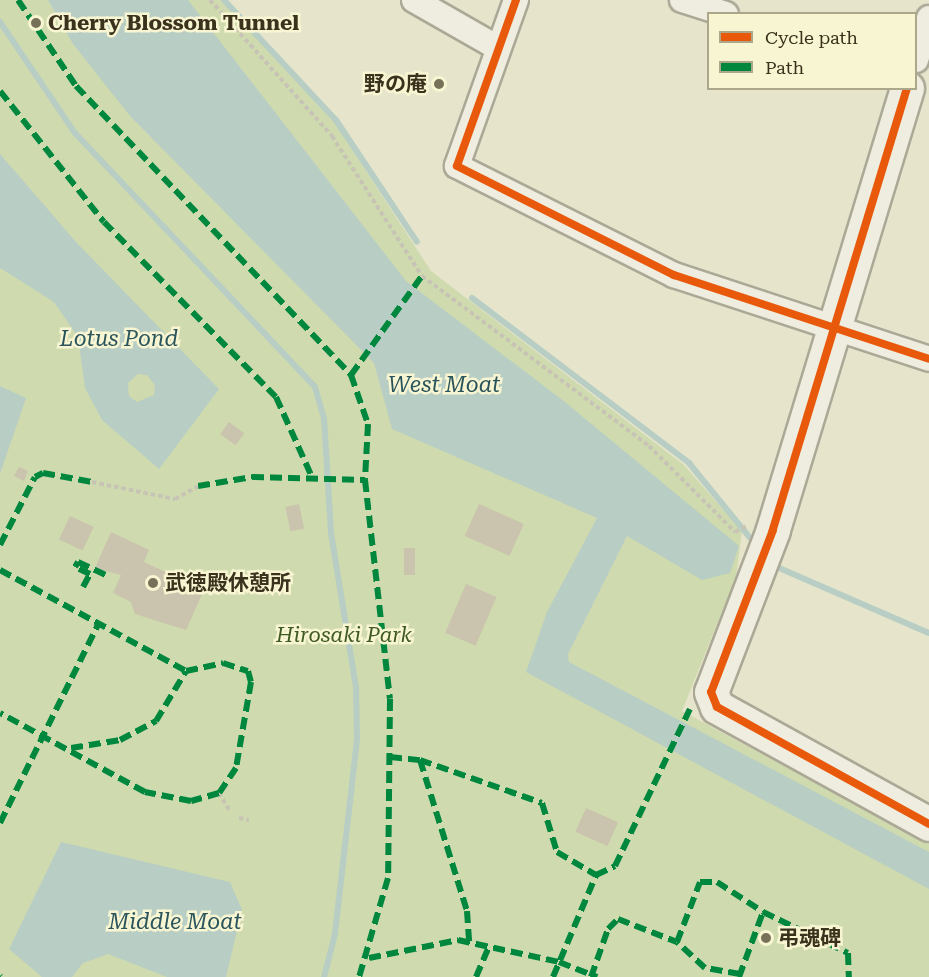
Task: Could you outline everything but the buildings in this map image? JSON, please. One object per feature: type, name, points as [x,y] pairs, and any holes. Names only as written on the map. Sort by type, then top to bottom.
[{"type":"street","points":[[414,0],[498,48]]},
{"type":"street","points":[[516,0],[457,166],[674,275],[929,359]]},
{"type":"street","points":[[682,0],[720,12]]},
{"type":"street","points":[[917,54],[929,18]]},
{"type":"street","points":[[906,90],[773,530],[753,589],[716,672],[711,692],[717,707],[929,824]]},
{"type":"path","points":[[210,0],[332,136],[422,276],[649,446],[735,532]]},
{"type":"path","points":[[92,482],[175,499],[198,486]]},
{"type":"path","points":[[219,793],[230,811]]},
{"type":"path","points":[[239,818],[249,820]]},
{"type":"green space","name":"Hirosaki Park","points":[[0,0],[221,0],[335,123],[431,271],[684,465],[742,531],[736,577],[682,711],[929,844],[929,977],[0,977]]},
{"type":"water","name":"West Moat","points":[[48,0],[188,0],[406,281],[565,402],[739,546],[730,573],[702,580],[627,536],[568,654],[569,662],[929,852],[929,889],[526,672],[547,612],[597,518],[392,429],[374,363],[130,116],[73,44]]},
{"type":"water","name":"Lotus Pond","points":[[0,154],[76,242],[219,389],[159,469],[102,420],[85,388],[78,337],[54,302],[0,268]],"holes":[[[138,374],[147,375],[155,385],[154,395],[137,402],[129,396],[128,383]]]},
{"type":"water","points":[[0,386],[26,398],[0,474]]},
{"type":"water","name":"Middle Moat","points":[[61,842],[230,882],[242,910],[226,977],[167,977],[108,954],[83,963],[72,977],[42,977],[9,949]]},
{"type":"waterway","points":[[224,0],[336,120],[417,242]]},
{"type":"waterway","points":[[0,22],[75,133],[315,387],[324,418],[331,533],[356,687],[357,740],[335,934],[324,977]]},
{"type":"waterway","points":[[472,298],[689,463],[755,544]]},
{"type":"waterway","points":[[770,564],[929,633]]},
{"type":"marked path","points":[[18,0],[76,86],[351,375],[368,424],[365,480],[390,699],[388,878],[359,977]]},
{"type":"marked path","points":[[0,91],[104,222],[276,397],[312,477]]},
{"type":"marked path","points":[[351,375],[422,276]]},
{"type":"marked path","points":[[0,545],[35,477],[43,473],[92,482]]},
{"type":"marked path","points":[[198,486],[252,477],[365,480]]},
{"type":"marked path","points":[[83,587],[90,574],[75,567],[78,562],[108,576]]},
{"type":"marked path","points":[[0,570],[186,671],[223,663],[248,671],[251,682],[236,768],[219,793],[191,801],[145,792],[0,713]]},
{"type":"marked path","points":[[0,823],[98,625]]},
{"type":"marked path","points":[[71,748],[120,740],[156,721],[186,671]]},
{"type":"marked path","points":[[553,977],[596,875],[615,866],[690,709]]},
{"type":"marked path","points":[[390,757],[420,760],[542,803],[557,852],[596,875]]},
{"type":"marked path","points":[[420,760],[467,911],[469,942]]},
{"type":"marked path","points":[[740,974],[705,968],[677,942],[700,882],[717,882],[763,912],[848,953],[849,977]]},
{"type":"marked path","points":[[739,977],[763,912]]},
{"type":"marked path","points":[[591,977],[608,929],[618,919],[677,942]]},
{"type":"marked path","points":[[369,958],[458,940],[559,962],[597,977]]},
{"type":"marked path","points":[[476,977],[489,946]]},
{"type":"cycle path","points":[[516,0],[457,166],[674,275],[929,359]]},
{"type":"cycle path","points":[[906,90],[773,530],[711,692],[717,707],[929,824]]},
{"type":"place","name":"Cherry Blossom Tunnel","points":[[36,23]]},
{"type":"place","name":"野の庵","points":[[439,84]]},
{"type":"place","name":"武徳殿休憩所","points":[[153,583]]},
{"type":"place","name":"弔魂碑","points":[[766,938]]}]
